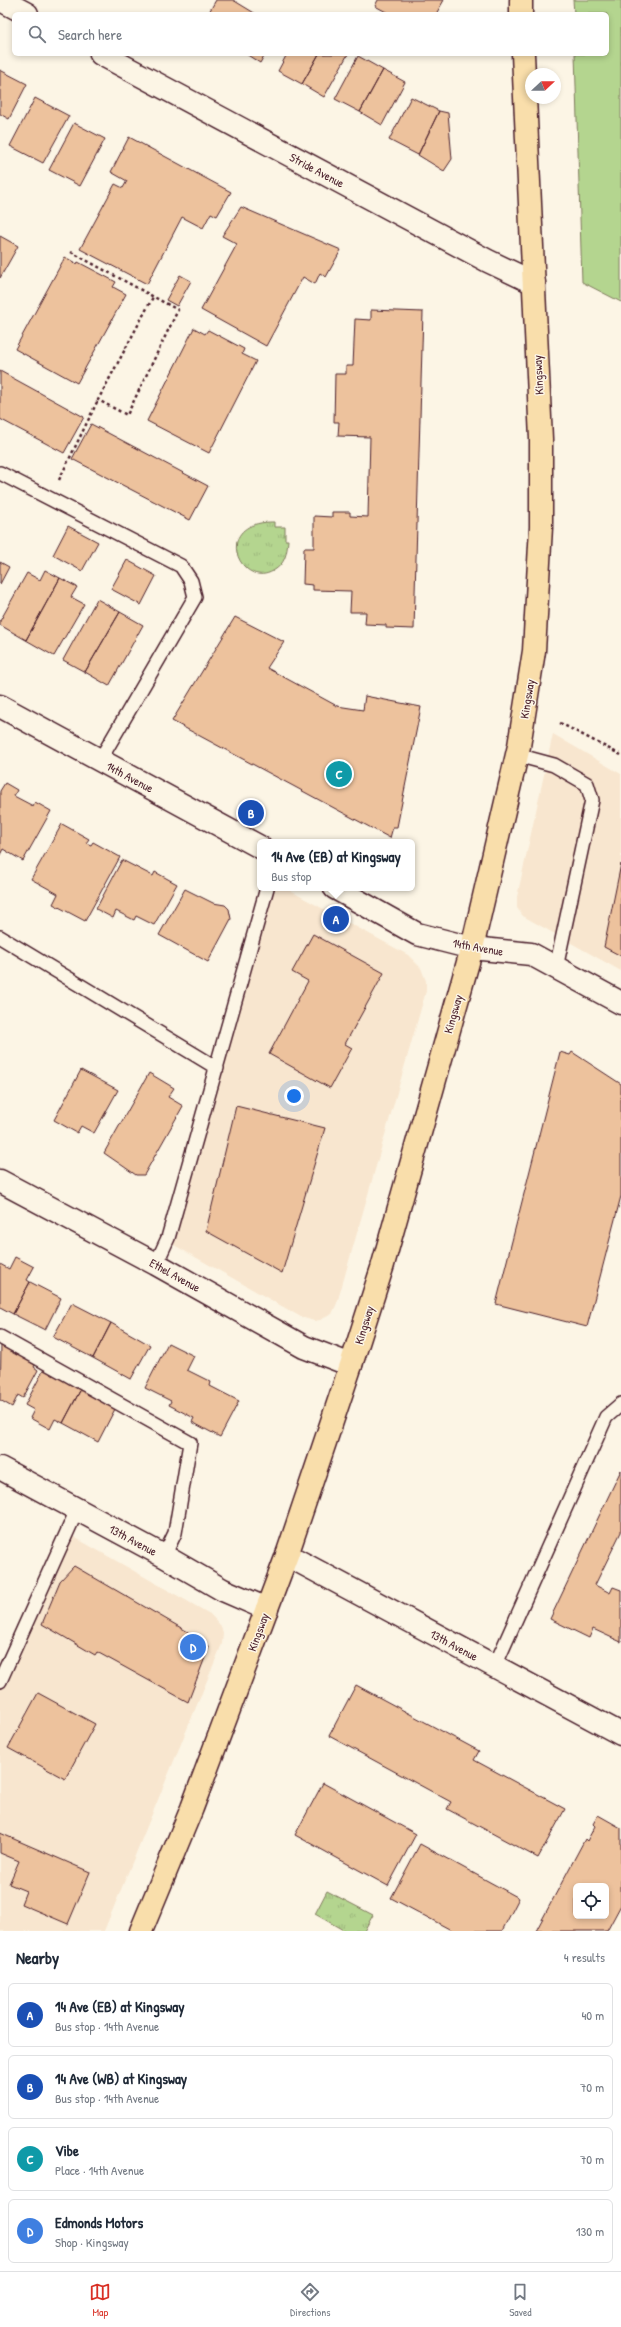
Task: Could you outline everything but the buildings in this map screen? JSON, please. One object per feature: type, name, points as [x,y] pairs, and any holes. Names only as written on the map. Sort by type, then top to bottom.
[{"type":"main road","points":[[521,0],[522,12]]},
{"type":"main road","name":"Kingsway","points":[[141,1931],[192,1808],[267,1609],[287,1555],[351,1365],[382,1268],[472,948],[517,755],[534,651],[541,527],[540,440],[523,56]]},
{"type":"street","points":[[0,0],[22,12]]},
{"type":"street","name":"Stride Avenue","points":[[105,56],[488,261],[534,283]]},
{"type":"street","name":"14th Avenue","points":[[0,706],[257,845]]},
{"type":"street","name":"14th Avenue","points":[[340,891],[418,934],[472,948],[531,954],[621,1003]]},
{"type":"street","name":"Ethel Avenue","points":[[0,1181],[156,1264],[304,1347],[351,1365]]},
{"type":"street","name":"13th Avenue","points":[[0,1468],[164,1556],[223,1590],[267,1609]]},
{"type":"street","name":"13th Avenue","points":[[287,1555],[621,1734]]},
{"type":"lane","points":[[0,473],[49,500],[181,566],[191,581],[195,597],[100,760]]},
{"type":"lane","points":[[517,755],[554,765],[587,784],[592,800],[556,968]]},
{"type":"lane","points":[[156,1264],[168,1238],[266,891]]},
{"type":"lane","points":[[0,937],[217,1068]]},
{"type":"lane","points":[[0,1337],[190,1443],[175,1533],[164,1556]]},
{"type":"lane","points":[[495,1666],[606,1417],[621,1404]]},
{"type":"lane","points":[[0,1681],[77,1510]]},
{"type":"path","points":[[71,252],[178,310],[127,415],[98,400]]},
{"type":"path","points":[[49,500],[98,400],[153,297]]},
{"type":"path","points":[[560,723],[621,755]]},
{"type":"shaded area","points":[[553,734],[621,774],[621,971],[523,916],[517,908],[517,897]]},
{"type":"shaded area","points":[[266,891],[291,891],[408,955],[421,968],[426,981],[426,991],[337,1303],[332,1314],[320,1320],[314,1321],[301,1317],[167,1241]]},
{"type":"shaded area","points":[[67,1533],[210,1614],[221,1626],[223,1633],[222,1644],[104,1931],[0,1931],[0,1681]]},
{"type":"green space","points":[[573,0],[621,0],[621,302],[582,282],[575,56],[609,56],[609,12],[574,12]]},
{"type":"green space","points":[[274,522],[274,527],[285,527],[285,540],[288,540],[285,558],[283,562],[273,571],[261,574],[250,571],[242,564],[237,553],[237,542],[242,532],[254,525]]},
{"type":"green space","points":[[327,1891],[373,1915],[364,1931],[345,1931],[315,1914]]},
{"type":"place","name":"Vibe","points":[[339,774]]},
{"type":"place","name":"14 Ave (WB) at Kingsway","points":[[251,813]]},
{"type":"place","name":"14 Ave (EB) at Kingsway","points":[[336,919]]},
{"type":"place","name":"Edmonds Motors","points":[[193,1647]]}]
